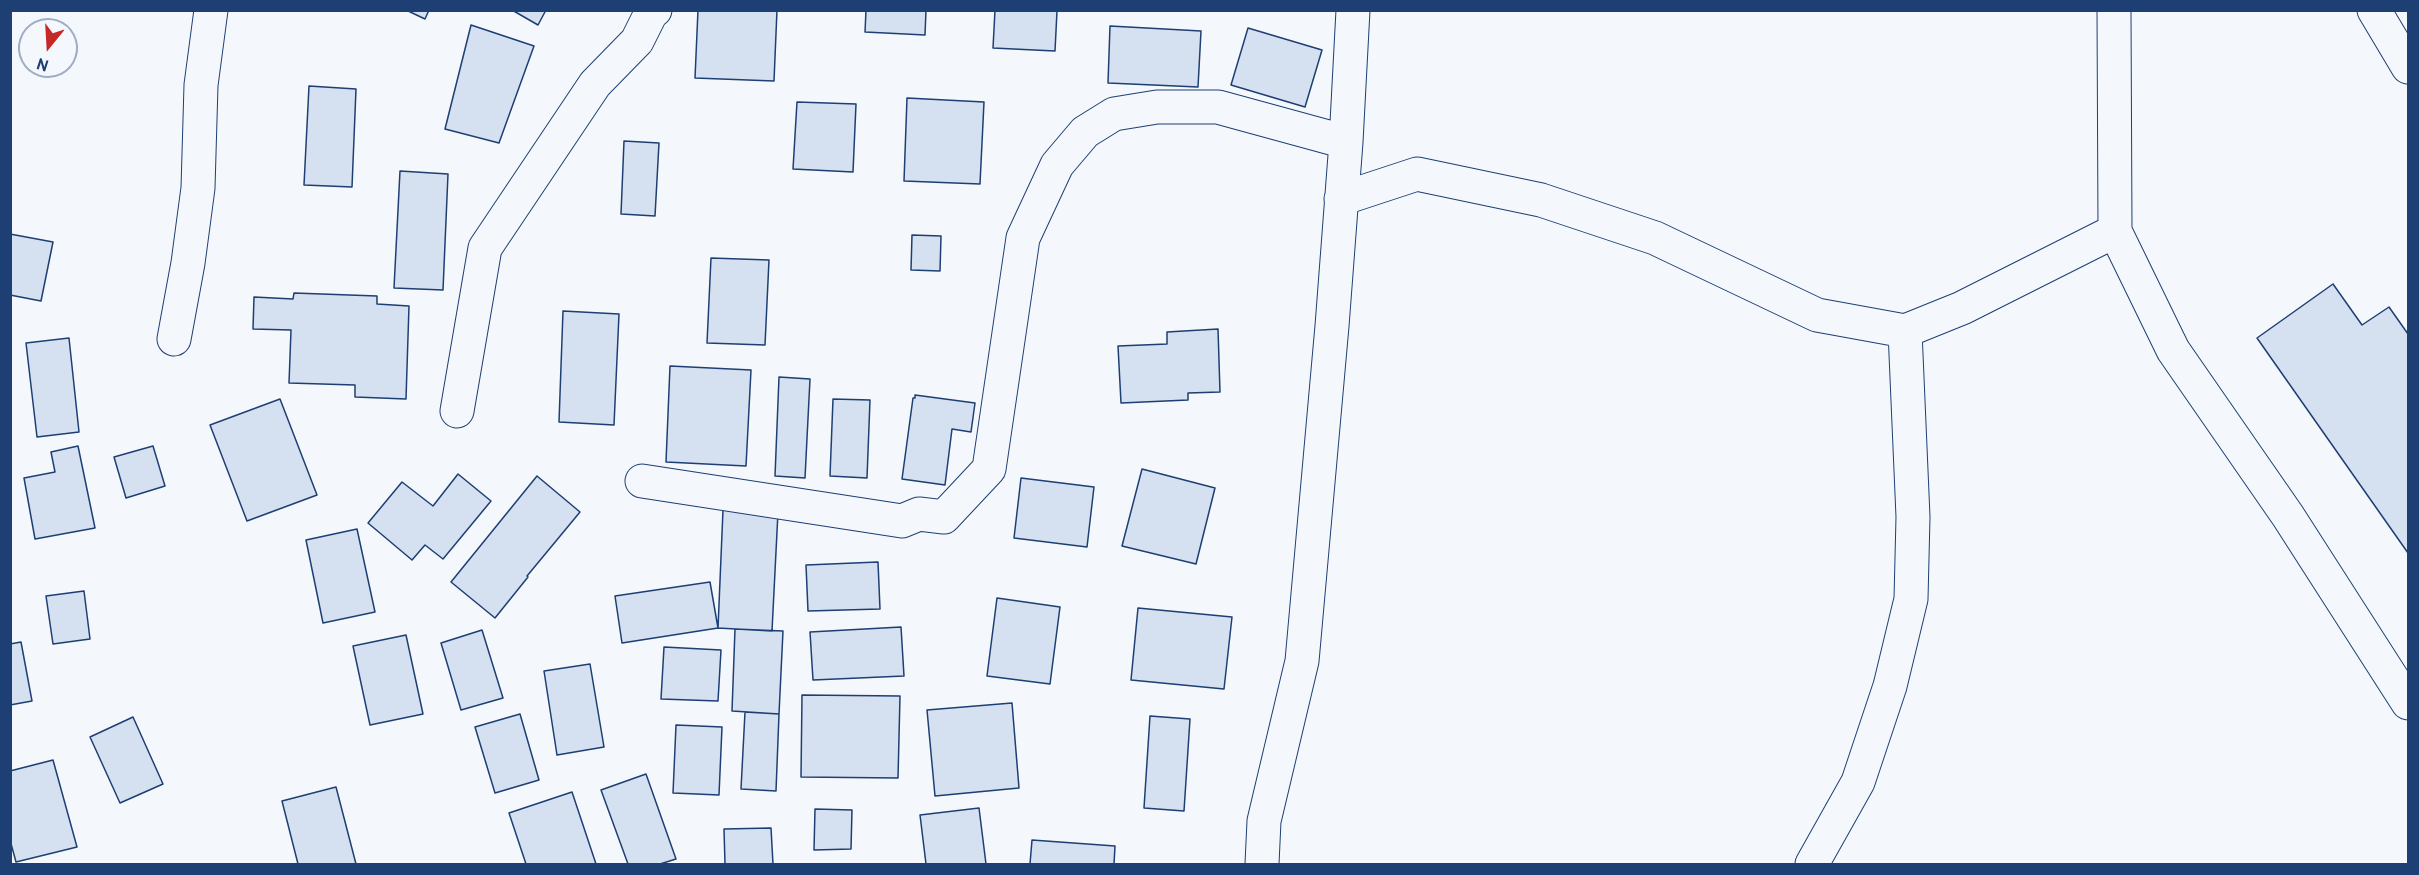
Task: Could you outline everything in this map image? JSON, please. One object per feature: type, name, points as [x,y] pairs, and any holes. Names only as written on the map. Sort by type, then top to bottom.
[{"type":"street","points":[[174,339],[188,263],[198,188],[201,85],[211,10]]},
{"type":"street","points":[[457,411],[485,248],[595,84],[637,42],[651,13],[655,10]]},
{"type":"street","points":[[1262,864],[1264,821],[1302,661],[1346,142],[1353,11],[1348,10]]},
{"type":"street","points":[[2114,10],[2115,231],[2173,350],[2288,516],[2409,703]]},
{"type":"street","points":[[2374,10],[2409,68]]},
{"type":"street","points":[[642,481],[902,521],[919,514],[944,517],[989,470],[1023,238],[1057,165],[1085,132],[1114,114],[1157,107],[1218,107],[1346,142]]},
{"type":"street","points":[[1341,199],[1417,174],[1541,200],[1655,238],[1817,315],[1905,332],[1962,308],[2115,231]]},
{"type":"street","points":[[1812,864],[1858,782],[1890,686],[1911,599],[1913,517],[1905,332]]},
{"type":"building","points":[[406,10],[429,10],[425,19]]},
{"type":"building","points":[[512,10],[546,10],[538,25]]},
{"type":"building","points":[[698,10],[777,10],[774,81],[695,78]]},
{"type":"building","points":[[866,10],[926,10],[925,35],[865,32]]},
{"type":"building","points":[[995,10],[1057,11],[1055,51],[993,48]]},
{"type":"building","points":[[471,25],[534,46],[499,143],[445,129]]},
{"type":"building","points":[[1110,26],[1201,31],[1198,87],[1108,83]]},
{"type":"building","points":[[1248,28],[1322,50],[1305,107],[1231,85]]},
{"type":"building","points":[[309,86],[356,89],[352,187],[304,185]]},
{"type":"building","points":[[907,98],[984,102],[980,184],[904,181]]},
{"type":"building","points":[[797,102],[856,104],[853,172],[793,169]]},
{"type":"building","points":[[624,141],[659,143],[655,216],[621,214]]},
{"type":"building","points":[[400,171],[448,174],[443,290],[394,288]]},
{"type":"building","points":[[10,234],[53,242],[41,301],[10,295]]},
{"type":"building","points":[[912,235],[941,236],[940,271],[911,270]]},
{"type":"building","points":[[711,258],[769,260],[765,345],[707,343]]},
{"type":"building","points":[[2333,284],[2362,325],[2389,307],[2408,334],[2408,553],[2257,338]]},
{"type":"building","points":[[294,293],[377,296],[377,304],[409,306],[406,399],[355,397],[355,385],[289,383],[291,330],[253,329],[254,297],[293,299]]},
{"type":"building","points":[[563,311],[619,314],[614,425],[559,422]]},
{"type":"building","points":[[1218,329],[1220,392],[1188,393],[1188,400],[1121,403],[1118,346],[1167,344],[1167,332]]},
{"type":"building","points":[[69,338],[79,432],[37,437],[26,343]]},
{"type":"building","points":[[670,366],[751,370],[746,466],[666,462]]},
{"type":"building","points":[[779,377],[810,379],[805,478],[775,476]]},
{"type":"building","points":[[915,395],[975,403],[971,432],[952,429],[945,485],[902,479]]},
{"type":"building","points":[[280,399],[317,495],[247,521],[210,425]]},
{"type":"building","points":[[833,399],[870,400],[867,478],[830,476]]},
{"type":"building","points":[[78,446],[95,528],[35,539],[24,478],[55,472],[51,452]]},
{"type":"building","points":[[153,446],[165,486],[126,498],[114,457]]},
{"type":"building","points":[[1142,469],[1215,488],[1196,564],[1122,546]]},
{"type":"building","points":[[458,474],[491,501],[443,559],[425,545],[412,560],[368,523],[402,482],[433,506]]},
{"type":"building","points":[[537,476],[580,512],[495,618],[451,582]]},
{"type":"building","points":[[1021,478],[1094,487],[1087,547],[1014,538]]},
{"type":"building","points":[[723,510],[778,512],[772,631],[718,628]]},
{"type":"building","points":[[357,529],[375,612],[323,623],[306,540]]},
{"type":"building","points":[[878,562],[880,609],[808,611],[806,565]]},
{"type":"building","points":[[710,582],[718,628],[622,643],[615,596]]},
{"type":"building","points":[[84,591],[90,639],[53,644],[46,596]]},
{"type":"building","points":[[997,598],[1060,607],[1050,684],[987,676]]},
{"type":"building","points":[[1138,608],[1232,617],[1224,689],[1131,680]]},
{"type":"building","points":[[901,627],[904,676],[813,680],[810,632]]},
{"type":"building","points":[[735,629],[783,631],[779,714],[732,711]]},
{"type":"building","points":[[482,630],[503,698],[461,710],[441,643]]},
{"type":"building","points":[[406,635],[423,714],[370,725],[353,646]]},
{"type":"building","points":[[21,642],[32,701],[10,705],[10,644]]},
{"type":"building","points":[[664,647],[721,650],[718,701],[661,699]]},
{"type":"building","points":[[590,664],[604,747],[557,755],[544,671]]},
{"type":"building","points":[[802,695],[900,696],[898,778],[801,777]]},
{"type":"building","points":[[1012,703],[1019,788],[935,796],[927,710]]},
{"type":"building","points":[[745,712],[779,714],[776,791],[741,789]]},
{"type":"building","points":[[520,714],[539,780],[495,793],[475,727]]},
{"type":"building","points":[[1150,716],[1190,719],[1184,811],[1144,808]]},
{"type":"building","points":[[133,717],[163,784],[120,803],[90,737]]},
{"type":"building","points":[[676,725],[722,727],[719,795],[673,793]]},
{"type":"building","points":[[53,760],[77,847],[16,862],[10,840],[10,771]]},
{"type":"building","points":[[646,774],[676,859],[660,864],[628,864],[601,790]]},
{"type":"building","points":[[336,787],[356,864],[298,864],[282,801]]},
{"type":"building","points":[[572,792],[596,864],[526,864],[509,813]]},
{"type":"building","points":[[979,808],[986,864],[926,864],[920,815]]},
{"type":"building","points":[[815,809],[852,810],[851,849],[814,850]]},
{"type":"building","points":[[771,828],[773,864],[725,864],[724,829]]},
{"type":"building","points":[[1032,840],[1115,846],[1114,864],[1030,864]]}]
